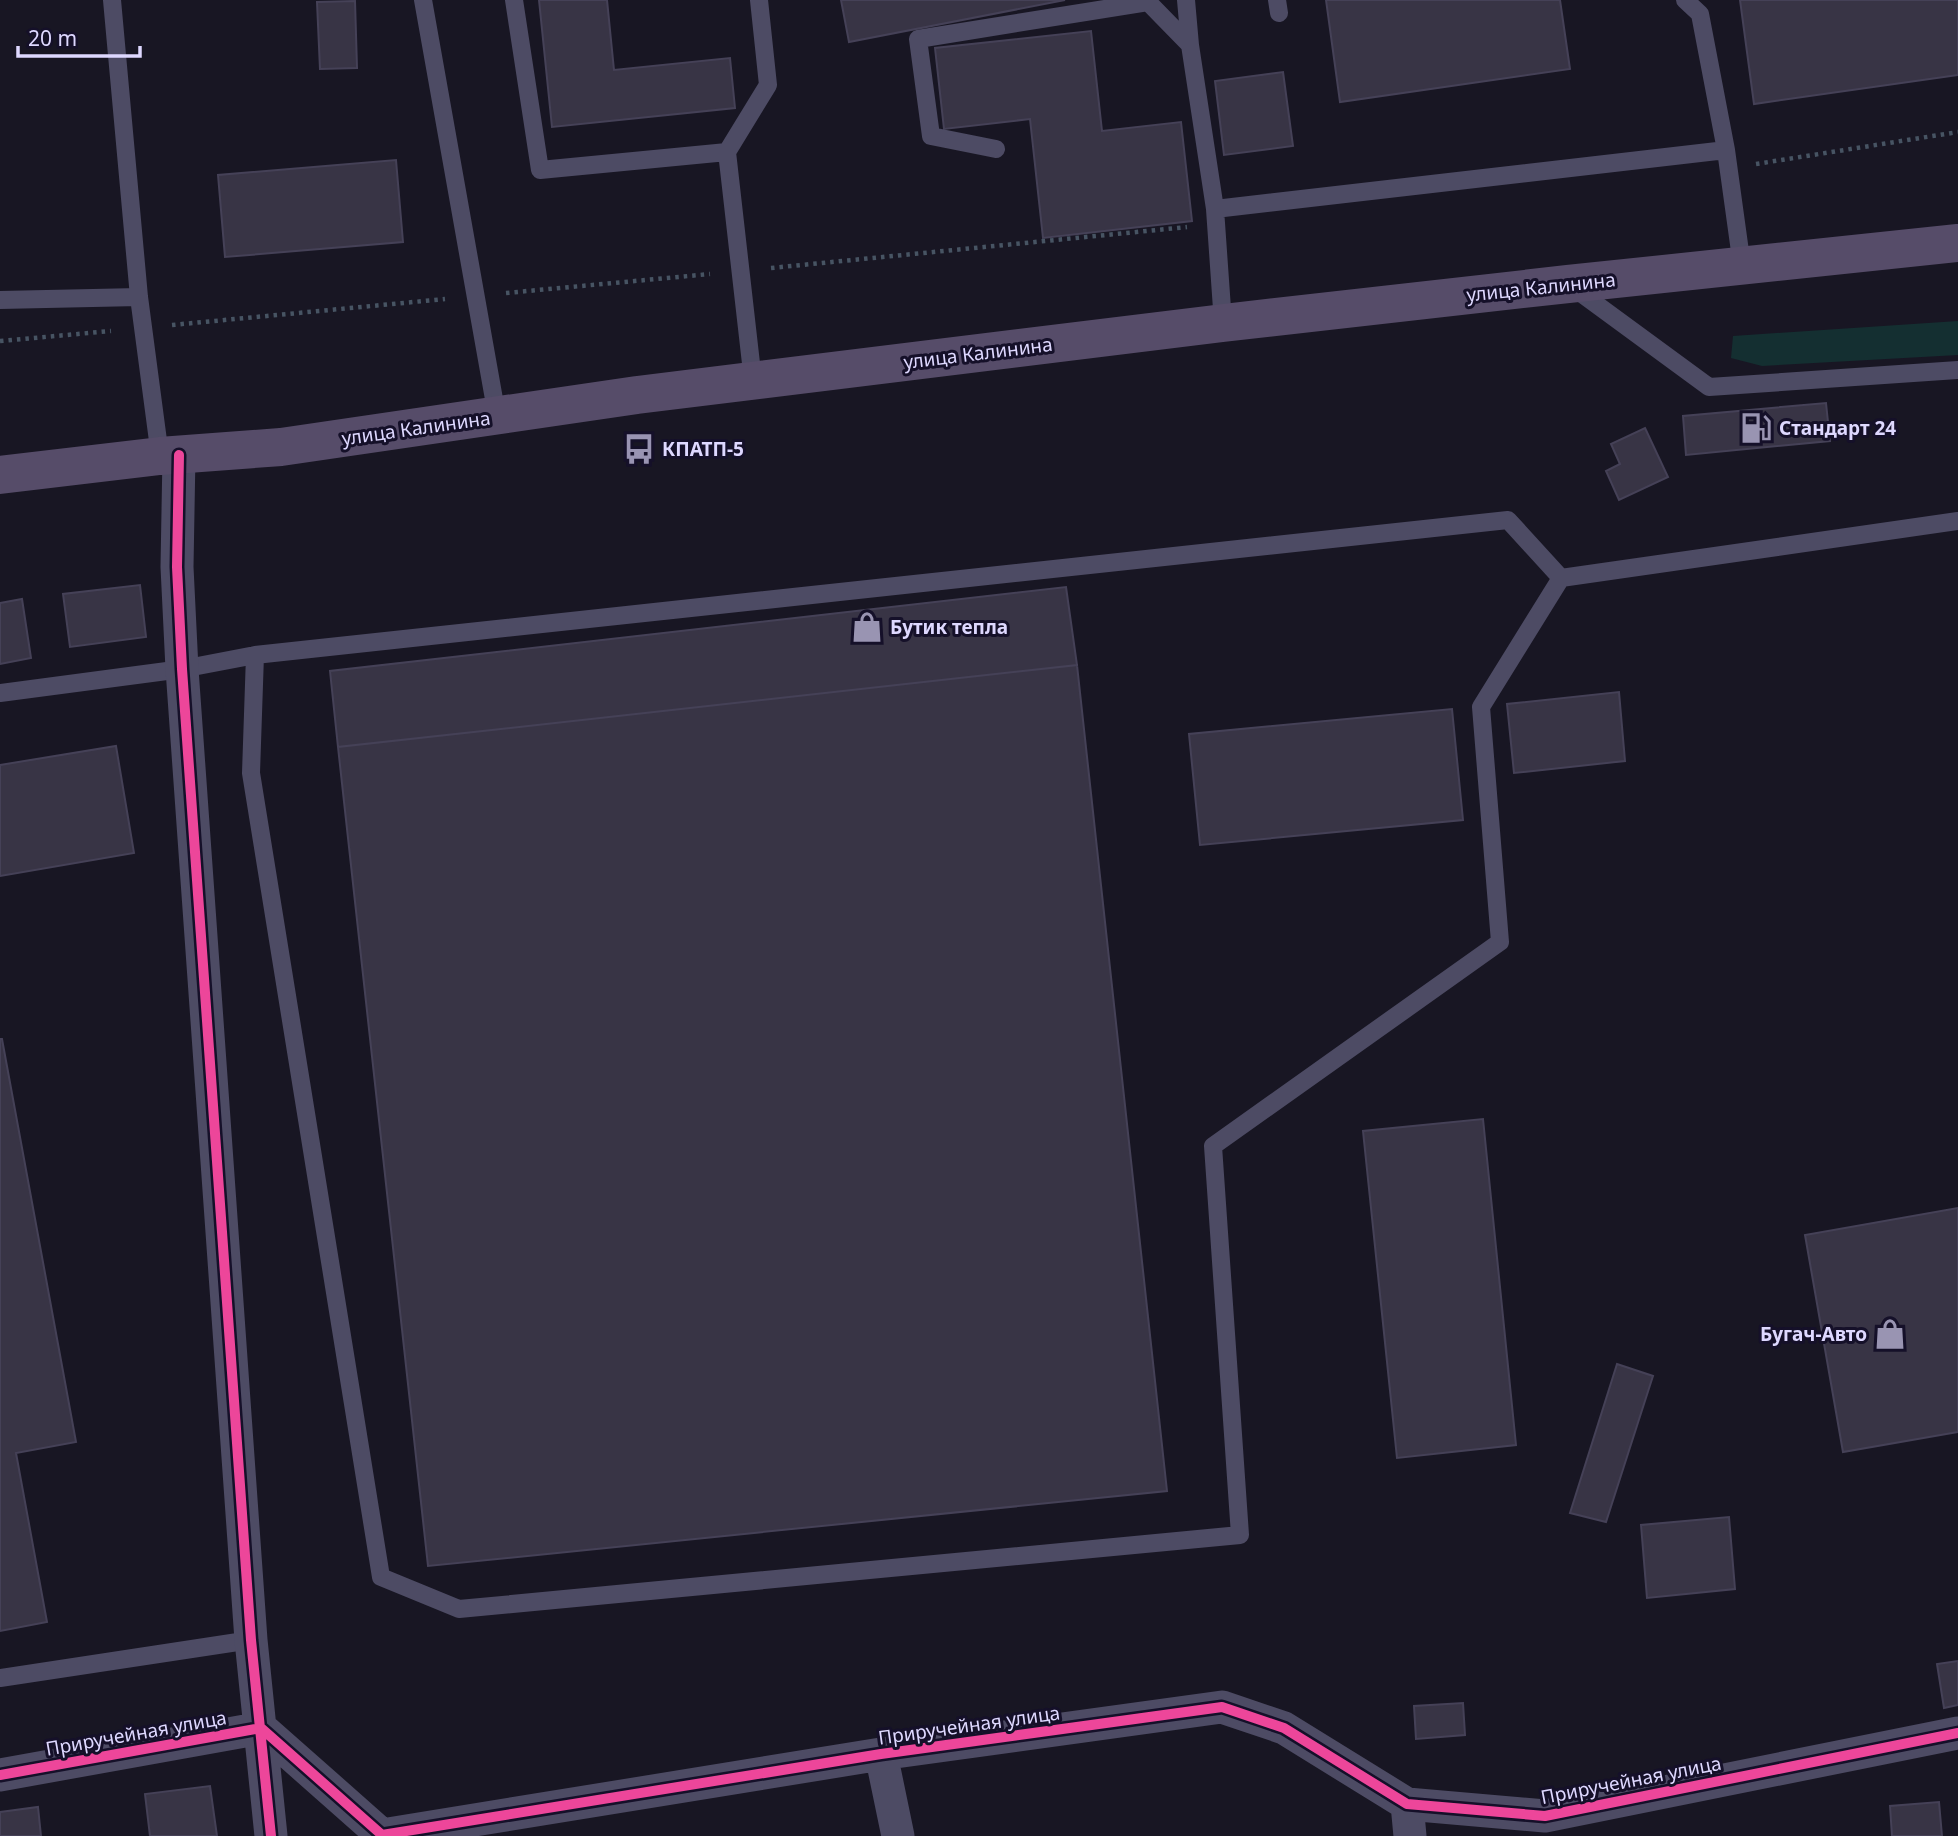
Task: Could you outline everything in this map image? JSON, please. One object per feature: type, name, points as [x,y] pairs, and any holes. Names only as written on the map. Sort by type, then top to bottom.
[{"type":"main road","name":"улица Калинина","points":[[0,475],[169,455],[281,447],[637,395],[1223,323],[1958,243]]},
{"type":"street","points":[[169,455],[181,669],[251,1640],[271,1836]]},
{"type":"street","name":"Приручейная улица","points":[[0,1775],[261,1728],[382,1835],[881,1755],[1222,1707],[1284,1728],[1408,1820],[1545,1816],[1958,1733]]},
{"type":"street","points":[[881,1755],[898,1836]]},
{"type":"lane","points":[[112,0],[139,298],[169,455]]},
{"type":"lane","points":[[423,0],[497,416]]},
{"type":"lane","points":[[514,0],[540,170],[727,152]]},
{"type":"lane","points":[[753,381],[727,152],[768,85],[759,0]]},
{"type":"lane","points":[[1186,0],[1190,45],[1216,216],[1223,323]]},
{"type":"lane","points":[[1685,0],[1700,14],[1726,150],[1742,266]]},
{"type":"lane","points":[[996,149],[930,136],[918,40],[1148,1],[1190,45]]},
{"type":"lane","points":[[1216,216],[1726,150]]},
{"type":"lane","points":[[1568,284],[1709,387],[1958,370]]},
{"type":"lane","points":[[0,300],[139,298]]},
{"type":"lane","points":[[0,693],[181,669],[255,655],[1508,520],[1561,578]]},
{"type":"lane","points":[[1561,578],[1958,521]]},
{"type":"lane","points":[[255,655],[251,773],[381,1577],[459,1609],[1240,1535],[1213,1146],[1500,942],[1481,707],[1561,578]]},
{"type":"lane","points":[[0,1678],[251,1640]]},
{"type":"path","points":[[1728,169],[1958,132]]},
{"type":"path","points":[[0,341],[741,271],[1216,216]]},
{"type":"green space","points":[[1958,321],[1958,355],[1762,366],[1731,358],[1733,336]]},
{"type":"building","points":[[539,0],[607,0],[614,70],[730,58],[735,108],[552,127]]},
{"type":"building","points":[[841,0],[1065,0],[849,42]]},
{"type":"building","points":[[1326,0],[1560,0],[1570,69],[1340,102]]},
{"type":"building","points":[[1740,0],[1958,0],[1958,75],[1754,104]]},
{"type":"building","points":[[355,1],[357,68],[320,69],[317,2]]},
{"type":"building","points":[[1091,31],[1102,131],[1181,122],[1192,221],[1043,238],[1030,119],[944,129],[935,48]]},
{"type":"building","points":[[1283,72],[1293,146],[1224,155],[1215,81]]},
{"type":"building","points":[[396,160],[403,242],[225,257],[218,175]]},
{"type":"building","name":"Стандарт 24","points":[[1826,403],[1830,441],[1686,455],[1683,416]]},
{"type":"building","points":[[1645,428],[1668,477],[1619,500],[1606,471],[1620,464],[1611,444]]},
{"type":"building","points":[[140,585],[146,637],[70,647],[63,594]]},
{"type":"building","points":[[1066,587],[1077,665],[338,747],[330,671]]},
{"type":"building","points":[[22,599],[31,658],[0,664],[0,603]]},
{"type":"building","points":[[1077,665],[1167,1491],[428,1566],[338,747]]},
{"type":"building","points":[[1619,692],[1625,761],[1514,773],[1507,704]]},
{"type":"building","points":[[1452,709],[1463,820],[1200,845],[1189,734]]},
{"type":"building","points":[[116,746],[134,853],[0,876],[0,765]]},
{"type":"building","points":[[0,1039],[76,1442],[16,1453],[47,1622],[0,1631]]},
{"type":"building","points":[[1483,1119],[1516,1445],[1397,1458],[1363,1131]]},
{"type":"building","name":"Бугач-Авто","points":[[1958,1208],[1958,1432],[1843,1452],[1805,1235]]},
{"type":"building","points":[[1617,1364],[1653,1376],[1606,1522],[1570,1513]]},
{"type":"building","points":[[1729,1517],[1735,1589],[1647,1598],[1641,1525]]},
{"type":"building","points":[[1958,1661],[1958,1705],[1944,1708],[1937,1664]]},
{"type":"building","points":[[1463,1703],[1465,1735],[1416,1739],[1414,1706]]},
{"type":"building","points":[[210,1786],[217,1836],[150,1836],[145,1794]]},
{"type":"building","points":[[1939,1802],[1942,1836],[1892,1836],[1890,1806]]},
{"type":"building","points":[[38,1807],[41,1836],[0,1836],[0,1812]]},
{"type":"cycle path","points":[[179,455],[177,567],[182,669],[251,1640],[271,1836]]},
{"type":"cycle path","points":[[0,1775],[261,1728],[382,1835],[881,1754],[1222,1707],[1284,1728],[1407,1804],[1545,1816],[1958,1733]]},
{"type":"place","name":"Стандарт 24","points":[[1756,428]]},
{"type":"place","name":"КПАТП-5","points":[[639,449]]},
{"type":"place","name":"Бутик тепла","points":[[867,627]]},
{"type":"place","name":"Бугач-Авто","points":[[1890,1334]]}]
